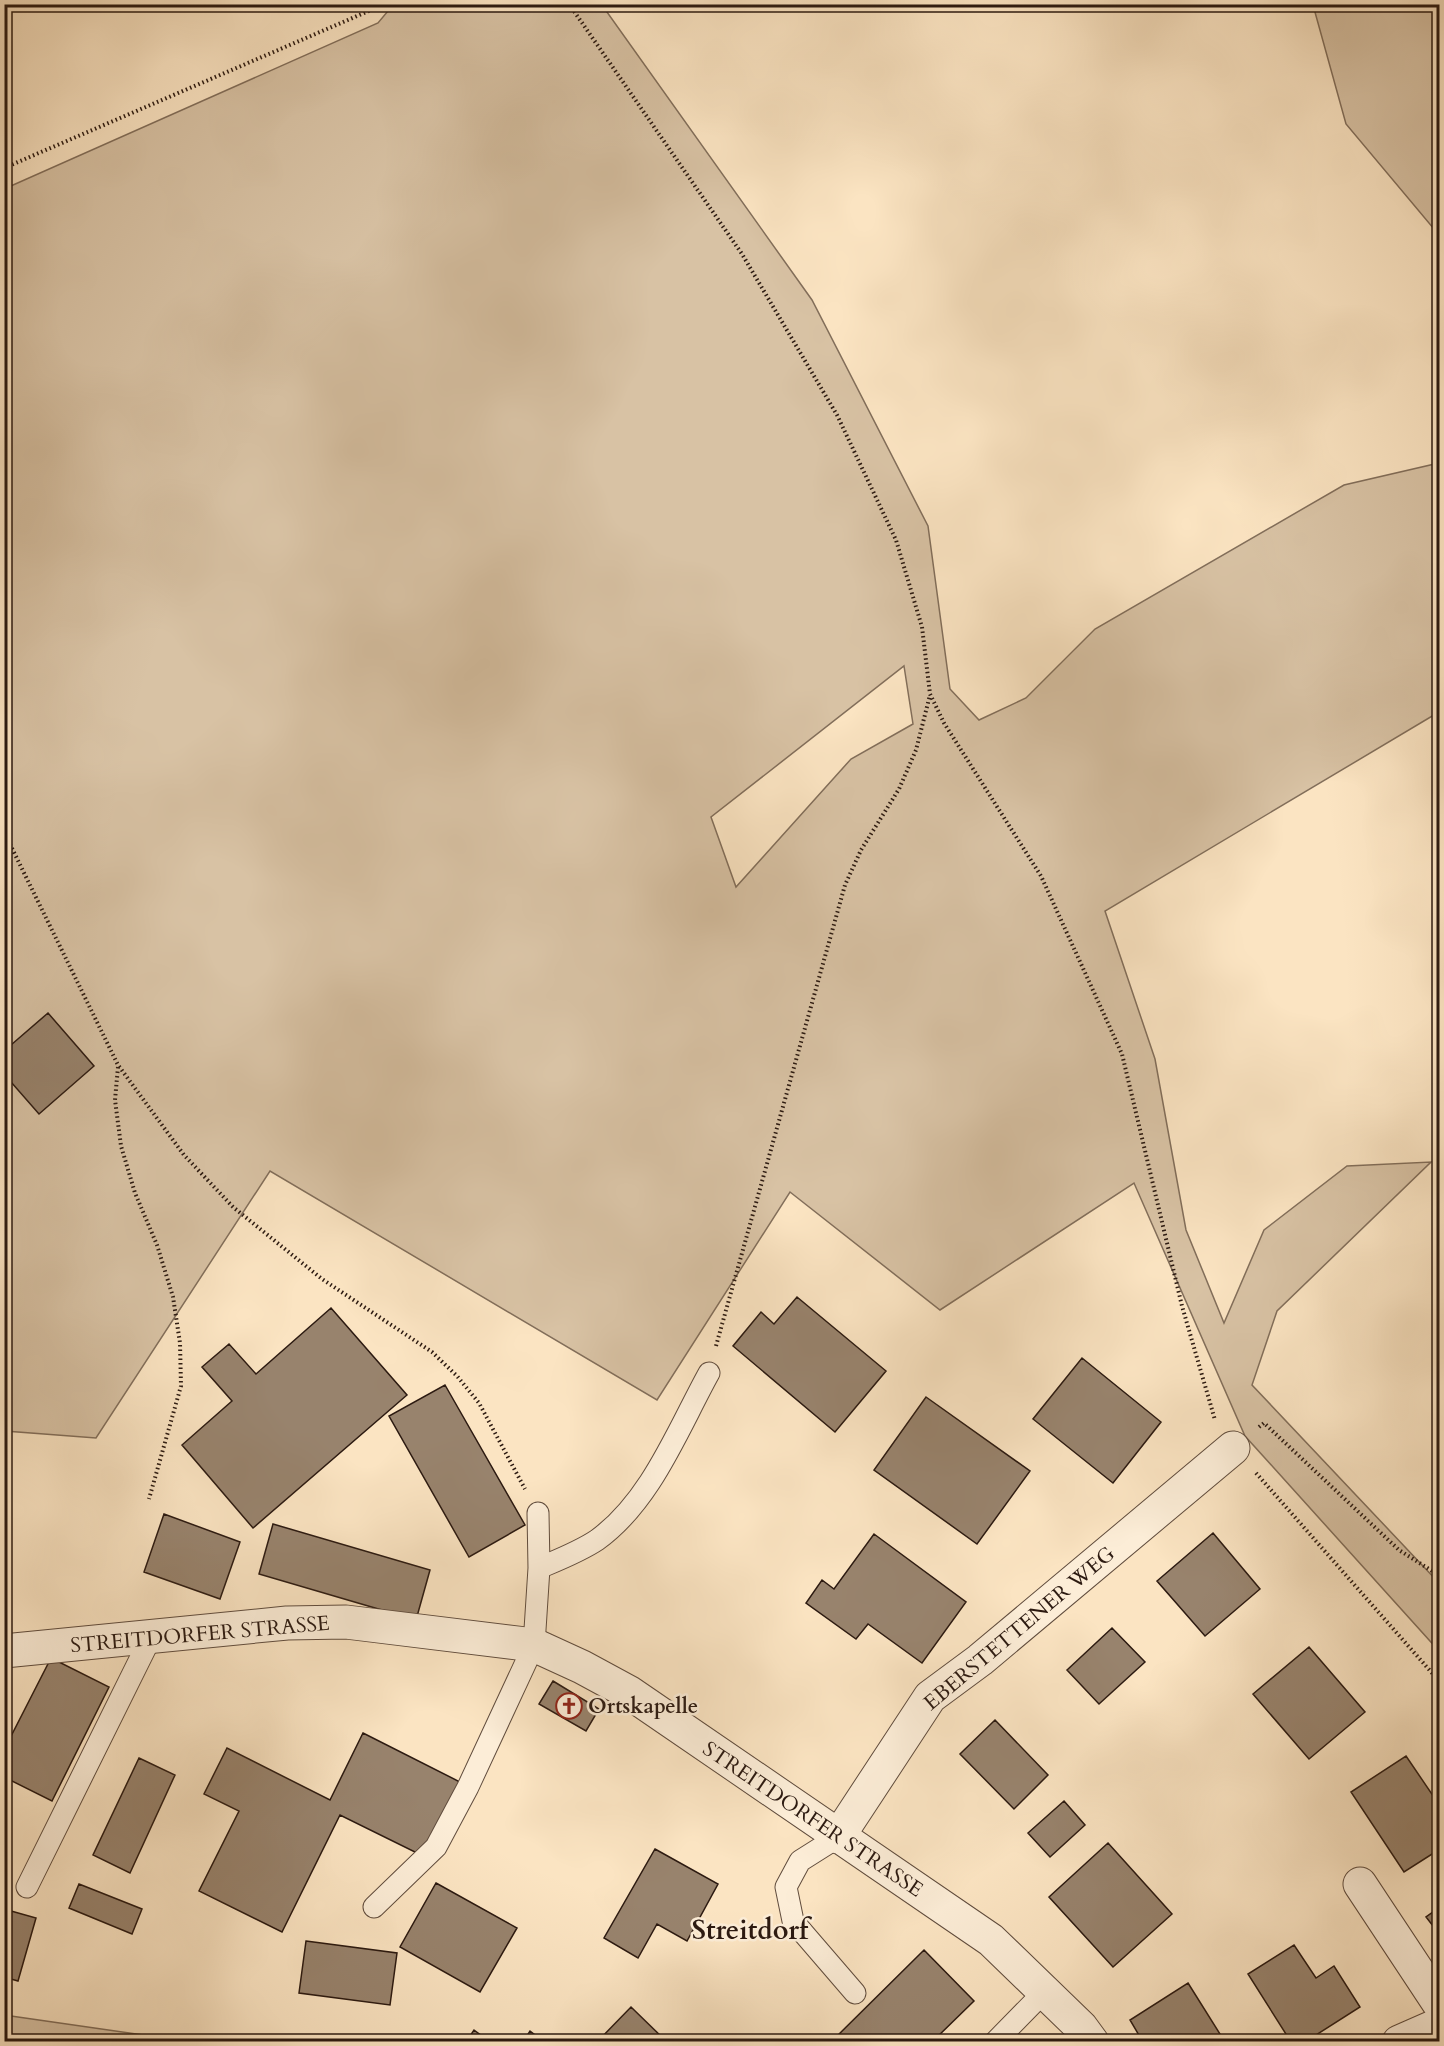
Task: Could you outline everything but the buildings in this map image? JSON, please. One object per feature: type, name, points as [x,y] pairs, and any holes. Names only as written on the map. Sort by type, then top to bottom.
[{"type":"street","name":"EBERSTETTENER WEG","points":[[838,1837],[930,1696],[980,1660],[1244,1439]]},
{"type":"street","name":"STREITDORFER STRASSE","points":[[4,1651],[287,1623],[346,1622],[534,1645],[630,1693],[991,1940],[1046,1991],[1092,2042]]},
{"type":"street","points":[[1360,1884],[1440,2005]]},
{"type":"street","points":[[1399,2042],[1440,2024]]},
{"type":"lane","points":[[539,1568],[568,1556],[597,1539],[628,1510],[650,1480],[709,1373]]},
{"type":"lane","points":[[374,1907],[436,1848],[468,1787],[534,1645],[539,1568],[538,1514]]},
{"type":"lane","points":[[27,1887],[151,1637]]},
{"type":"lane","points":[[838,1837],[800,1862],[786,1887],[793,1922],[855,1993]]},
{"type":"lane","points":[[995,2042],[1046,1991]]},
{"type":"path","points":[[4,168],[385,4]]},
{"type":"path","points":[[569,4],[742,254],[837,415],[896,540],[922,627],[930,694],[944,723],[1041,876],[1122,1054],[1182,1306],[1213,1414],[1244,1439],[1440,1682]]},
{"type":"path","points":[[709,1373],[845,885],[861,850],[899,789],[916,750],[930,694]]},
{"type":"path","points":[[4,832],[118,1065],[184,1155],[233,1208],[322,1279],[432,1352],[457,1376],[479,1403],[538,1514]]},
{"type":"path","points":[[118,1065],[115,1100],[122,1146],[135,1193],[157,1245],[173,1297],[180,1343],[181,1386],[149,1499]]},
{"type":"path","points":[[1244,1439],[1264,1423],[1399,1550],[1440,1576]]},
{"type":"shaded area","points":[[393,5],[602,5],[812,300],[928,526],[950,689],[979,720],[1026,698],[1095,629],[1344,485],[1439,463],[1439,712],[1105,911],[1155,1059],[1186,1230],[1224,1323],[1264,1230],[1347,1166],[1431,1162],[1277,1311],[1252,1385],[1439,1583],[1439,1651],[1245,1436],[1134,1183],[940,1310],[790,1192],[657,1400],[270,1171],[96,1438],[5,1431],[4,189],[378,23]],"holes":[[[904,666],[913,724],[851,759],[736,887],[711,817]]]},
{"type":"shaded area","points":[[1313,5],[1439,5],[1439,235],[1346,124]]},
{"type":"shaded area","points":[[4,2015],[185,2041],[5,2041]]},
{"type":"place","name":"Ortskapelle","points":[[569,1706]]},
{"type":"district","name":"Streitdorf","points":[[750,1930]]}]
